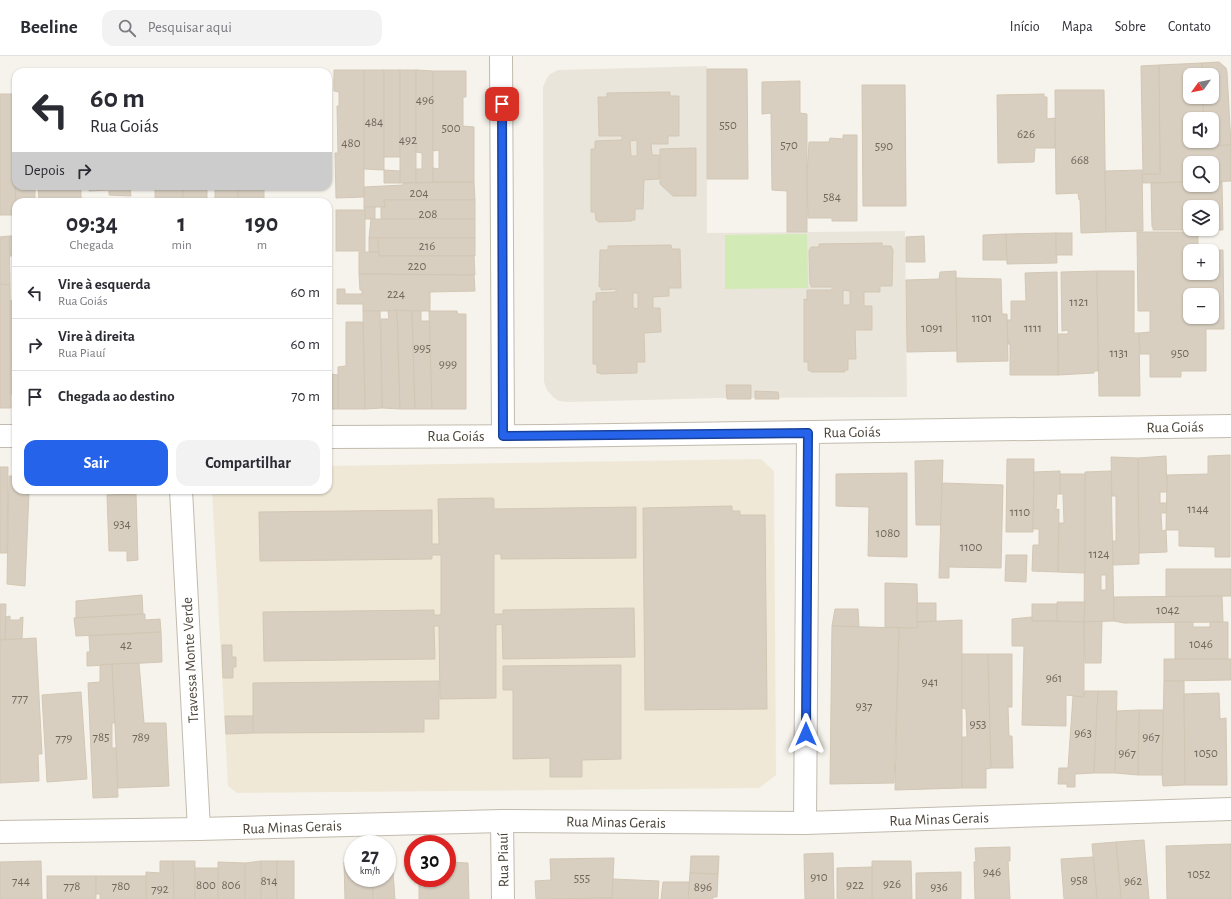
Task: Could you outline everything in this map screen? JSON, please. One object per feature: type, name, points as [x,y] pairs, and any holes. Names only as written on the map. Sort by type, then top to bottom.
[{"type":"street","points":[[502,56],[503,436]]},
{"type":"street","name":"Rua Goiás","points":[[332,437],[808,433],[1231,426]]},
{"type":"street","points":[[806,823],[808,433]]},
{"type":"street","points":[[0,436],[12,436]]},
{"type":"street","name":"Travessa Monte Verde","points":[[181,494],[198,829]]},
{"type":"street","name":"Rua Minas Gerais","points":[[0,832],[198,829],[502,821],[806,823],[1231,808]]},
{"type":"street","name":"Rua Piauí","points":[[502,821],[503,899]]},
{"type":"shaded area","points":[[707,66],[707,233],[905,231],[907,397],[720,398],[567,402],[559,401],[547,390],[544,382],[543,87],[547,78],[550,74],[558,70]]},
{"type":"shaded area","points":[[761,459],[774,471],[776,775],[759,788],[237,793],[228,786],[212,494],[332,494],[332,466]]},
{"type":"green space","points":[[807,234],[808,288],[725,289],[725,235]]},
{"type":"building","points":[[1219,62],[1226,68],[1231,145],[1219,145],[1219,112],[1203,112],[1203,104],[1219,104],[1219,68],[1202,68],[1202,63]]},
{"type":"building","points":[[1202,63],[1202,68],[1183,68],[1183,104],[1203,104],[1203,112],[1183,112],[1183,148],[1219,148],[1219,145],[1231,145],[1231,181],[1219,182],[1219,156],[1183,156],[1183,182],[1142,183],[1143,174],[1160,174],[1159,65]]},
{"type":"building","points":[[1159,65],[1160,174],[1143,174],[1141,66]]},
{"type":"building","points":[[707,69],[747,69],[748,179],[707,179]]},
{"type":"building","points":[[334,70],[364,70],[364,197],[336,198],[335,153],[338,153],[337,106],[339,106],[339,92],[334,91]]},
{"type":"building","points":[[364,70],[384,70],[384,170],[364,169]]},
{"type":"building","points":[[384,70],[400,70],[400,157],[384,157]]},
{"type":"building","points":[[400,70],[416,70],[416,183],[400,183]]},
{"type":"building","points":[[416,70],[433,71],[433,182],[416,183],[416,169],[422,169],[422,153],[416,152]]},
{"type":"building","points":[[433,71],[466,71],[466,97],[463,97],[463,126],[474,127],[474,182],[433,182],[433,168],[439,169],[439,150],[433,151]]},
{"type":"building","points":[[800,81],[800,113],[807,114],[807,232],[787,232],[787,191],[772,190],[771,113],[762,114],[762,82]]},
{"type":"building","points":[[862,85],[905,85],[906,206],[863,206]]},
{"type":"building","points":[[1055,90],[1104,90],[1106,232],[1081,233],[1080,199],[1079,200],[1078,193],[1056,194]]},
{"type":"building","points":[[670,92],[670,96],[679,96],[679,136],[668,136],[668,144],[651,144],[652,155],[659,155],[659,179],[644,180],[643,209],[635,209],[635,220],[632,221],[599,222],[596,220],[595,212],[591,212],[591,149],[595,149],[595,141],[622,140],[622,136],[599,136],[598,97],[607,97],[607,93]],"holes":[[[637,140],[637,156],[631,156],[630,141]]]},
{"type":"building","points":[[0,94],[12,94],[12,190],[16,190],[16,198],[12,198],[12,215],[0,215]]},
{"type":"building","points":[[1044,94],[1044,97],[1047,97],[1047,119],[1055,118],[1055,148],[1035,148],[1034,162],[998,163],[997,95]]},
{"type":"building","points":[[843,135],[857,135],[857,221],[832,221],[832,218],[808,218],[807,175],[809,142],[829,142],[830,138],[843,139]]},
{"type":"building","points":[[696,148],[696,196],[673,196],[660,184],[660,149]]},
{"type":"building","points":[[384,170],[400,171],[400,183],[384,183]]},
{"type":"building","points":[[1142,170],[1143,231],[1106,232],[1105,171]]},
{"type":"building","points":[[474,182],[475,200],[384,200],[385,207],[364,207],[364,187],[403,185],[403,183]]},
{"type":"building","points":[[1183,182],[1183,192],[1219,192],[1219,182],[1222,182],[1223,230],[1219,230],[1219,200],[1183,200],[1183,230],[1153,230],[1151,183]]},
{"type":"building","points":[[16,190],[35,190],[35,198],[16,198]]},
{"type":"building","points":[[38,190],[81,190],[81,198],[39,198]]},
{"type":"building","points":[[109,190],[130,190],[131,196],[109,195]]},
{"type":"building","points":[[155,190],[183,190],[183,198],[155,198]]},
{"type":"building","points":[[183,190],[207,190],[207,198],[183,198]]},
{"type":"building","points":[[215,190],[238,190],[238,198],[215,198]]},
{"type":"building","points":[[238,190],[264,190],[264,198],[238,198]]},
{"type":"building","points":[[384,200],[475,200],[475,219],[381,219],[381,207],[385,207]]},
{"type":"building","points":[[364,207],[375,207],[375,219],[365,219]]},
{"type":"building","points":[[336,210],[365,210],[365,251],[336,251]]},
{"type":"building","points":[[371,219],[475,219],[475,238],[369,238]]},
{"type":"building","points":[[1137,232],[1183,232],[1183,236],[1198,236],[1198,244],[1183,244],[1183,280],[1219,280],[1219,250],[1223,250],[1224,329],[1206,329],[1206,371],[1181,371],[1181,377],[1150,377],[1150,354],[1140,354],[1139,333],[1150,332],[1150,311],[1138,311]]},
{"type":"building","points":[[1056,233],[1057,263],[1007,264],[1006,234]]},
{"type":"building","points":[[1056,233],[1072,233],[1072,255],[1056,255]]},
{"type":"building","points":[[1006,234],[1007,260],[983,260],[983,235]]},
{"type":"building","points":[[9,236],[12,236],[12,256],[10,256]]},
{"type":"building","points":[[9,236],[10,285],[0,284],[0,237]]},
{"type":"building","points":[[924,236],[925,262],[906,262],[906,237]]},
{"type":"building","points":[[369,238],[378,238],[379,252],[369,252]]},
{"type":"building","points":[[378,238],[475,238],[475,256],[379,256]]},
{"type":"building","points":[[882,243],[882,246],[891,246],[893,250],[892,286],[880,286],[880,292],[864,292],[864,306],[872,306],[872,330],[855,330],[856,359],[848,359],[848,370],[844,370],[845,372],[811,372],[808,370],[808,362],[804,362],[804,299],[807,300],[807,290],[832,290],[832,287],[811,287],[810,284],[809,251],[811,247],[819,247],[819,244]],"holes":[[[843,290],[850,291],[850,305],[843,305]]]},
{"type":"building","points":[[671,245],[672,249],[680,249],[681,288],[669,288],[669,296],[653,297],[653,308],[660,308],[661,332],[644,333],[645,362],[637,362],[637,373],[600,374],[597,373],[597,364],[593,364],[593,301],[596,301],[596,293],[616,292],[616,289],[601,290],[601,286],[599,287],[600,250],[608,250],[608,246]],"holes":[[[633,293],[638,293],[638,309],[633,308]]]},
{"type":"building","points":[[359,252],[379,252],[379,256],[474,256],[475,275],[359,274]]},
{"type":"building","points":[[956,271],[957,351],[907,352],[906,280],[939,279],[940,272]]},
{"type":"building","points":[[1097,271],[1098,371],[1094,371],[1094,373],[1058,375],[1058,334],[1068,334],[1068,330],[1062,331],[1061,272]]},
{"type":"building","points":[[1097,271],[1134,271],[1134,333],[1139,333],[1140,396],[1099,396]]},
{"type":"building","points":[[1057,272],[1058,375],[1010,375],[1010,344],[1008,344],[1007,320],[1011,320],[1011,301],[1026,301],[1025,273]]},
{"type":"building","points":[[359,274],[474,275],[475,291],[430,292],[430,311],[363,311],[363,304],[337,304],[337,289],[345,289],[345,294],[362,294],[362,290],[360,290]]},
{"type":"building","points":[[956,278],[1001,279],[1002,314],[1007,314],[1008,361],[957,362]]},
{"type":"building","points":[[0,284],[10,285],[11,408],[0,408]]},
{"type":"building","points":[[10,301],[12,301],[12,394],[10,394]]},
{"type":"building","points":[[397,310],[400,409],[382,408],[381,319],[389,319],[388,311]]},
{"type":"building","points":[[397,310],[412,311],[415,409],[400,409]]},
{"type":"building","points":[[363,311],[380,311],[382,408],[365,409]]},
{"type":"building","points":[[412,311],[421,311],[421,321],[430,321],[432,409],[415,409]]},
{"type":"building","points":[[429,311],[457,311],[458,314],[466,314],[466,409],[432,409]]},
{"type":"building","points":[[346,322],[363,322],[365,409],[338,409],[338,367],[346,366]]},
{"type":"building","points":[[332,374],[338,375],[338,409],[332,409]]},
{"type":"building","points":[[726,385],[751,385],[751,399],[727,399]]},
{"type":"building","points":[[755,391],[778,392],[779,399],[755,399]]},
{"type":"building","points":[[1230,455],[1230,557],[1215,557],[1215,547],[1179,546],[1179,530],[1166,530],[1167,475],[1208,474],[1208,456]]},
{"type":"building","points":[[1166,456],[1167,492],[1160,492],[1160,503],[1167,503],[1166,513],[1161,513],[1162,531],[1166,530],[1167,552],[1139,553],[1138,458]]},
{"type":"building","points":[[1111,457],[1138,458],[1139,564],[1113,565],[1112,541],[1116,541],[1116,496],[1112,496]]},
{"type":"building","points":[[1007,459],[1034,459],[1033,532],[1006,532]]},
{"type":"building","points":[[943,460],[941,525],[916,525],[915,461]]},
{"type":"building","points":[[0,467],[8,467],[7,553],[0,553]]},
{"type":"building","points":[[1060,471],[1060,494],[1057,494],[1056,510],[1059,509],[1058,572],[1032,571],[1033,545],[1039,545],[1039,529],[1033,529],[1034,472]]},
{"type":"building","points":[[1111,471],[1114,621],[1084,622],[1085,472]],"holes":[[[1101,575],[1106,575],[1106,590],[1101,590]]]},
{"type":"building","points":[[907,473],[907,557],[868,556],[869,507],[836,506],[836,474]]},
{"type":"building","points":[[1060,474],[1085,474],[1085,573],[1058,572],[1059,523],[1064,523],[1063,494],[1060,494]]},
{"type":"building","points":[[9,476],[12,476],[12,494],[29,494],[25,586],[7,584]]},
{"type":"building","points":[[942,483],[1003,485],[1001,568],[949,567],[949,578],[939,578]]},
{"type":"building","points":[[136,494],[138,560],[127,561],[127,551],[109,551],[107,495]]},
{"type":"building","points":[[438,499],[494,499],[494,509],[636,507],[636,558],[501,559],[501,554],[494,554],[494,614],[503,614],[503,610],[634,608],[635,657],[503,659],[502,624],[496,625],[496,698],[440,699],[439,626],[434,626],[435,659],[264,661],[263,612],[434,610],[434,615],[441,615],[441,555],[432,555],[432,559],[260,561],[259,512],[432,510],[432,544],[439,544]]},
{"type":"building","points":[[732,506],[732,511],[740,511],[740,515],[765,515],[767,709],[645,710],[643,508]]},
{"type":"building","points":[[1006,555],[1027,555],[1026,582],[1005,581]]},
{"type":"building","points":[[1166,569],[1231,569],[1231,596],[1166,597]]},
{"type":"building","points":[[885,583],[917,584],[918,628],[885,627]]},
{"type":"building","points":[[142,595],[143,614],[76,618],[76,601]]},
{"type":"building","points":[[1222,596],[1223,622],[1124,623],[1114,621],[1114,597]]},
{"type":"building","points":[[1057,602],[1085,602],[1084,622],[1057,621]]},
{"type":"building","points":[[917,603],[936,603],[936,622],[917,622]]},
{"type":"building","points":[[0,604],[6,604],[5,640],[0,640]]},
{"type":"building","points":[[1032,604],[1057,604],[1057,621],[1032,621]]},
{"type":"building","points":[[835,609],[858,609],[859,627],[832,626]]},
{"type":"building","points":[[145,614],[145,620],[160,619],[161,632],[76,636],[74,618]]},
{"type":"building","points":[[10,616],[10,620],[20,620],[20,618],[23,617],[22,639],[5,640],[6,617]]},
{"type":"building","points":[[1032,617],[1032,621],[1084,622],[1084,697],[1066,695],[1066,726],[1022,725],[1024,646],[1012,646],[1012,619]]},
{"type":"building","points":[[962,620],[962,788],[895,790],[899,628],[918,628],[917,622]]},
{"type":"building","points":[[1102,621],[1101,663],[1085,663],[1084,622]]},
{"type":"building","points":[[1175,622],[1193,622],[1193,627],[1210,627],[1210,622],[1228,622],[1228,659],[1175,659]]},
{"type":"building","points":[[832,626],[899,628],[894,783],[830,784]]},
{"type":"building","points":[[161,632],[162,662],[87,666],[87,652],[90,652],[89,636]]},
{"type":"building","points":[[36,638],[42,754],[38,754],[39,781],[0,783],[0,640]]},
{"type":"building","points":[[222,645],[232,645],[232,657],[236,657],[236,667],[233,667],[233,678],[223,678]]},
{"type":"building","points":[[962,654],[988,654],[991,768],[986,769],[986,788],[962,788],[962,737],[967,737],[966,709],[962,708]]},
{"type":"building","points":[[988,654],[1012,654],[1012,707],[1008,707],[1009,736],[1012,736],[1013,768],[991,768]]},
{"type":"building","points":[[1164,659],[1231,659],[1231,680],[1164,681]]},
{"type":"building","points":[[139,663],[144,723],[166,723],[169,786],[118,788],[112,664]]},
{"type":"building","points":[[112,664],[115,723],[112,723],[112,748],[116,748],[118,797],[93,798],[88,683],[100,682],[100,665]]},
{"type":"building","points":[[621,665],[621,759],[582,760],[582,777],[550,777],[550,758],[513,759],[513,690],[503,690],[503,666]]},
{"type":"building","points":[[439,681],[439,719],[424,719],[424,732],[253,733],[253,683]]},
{"type":"building","points":[[1164,681],[1184,681],[1185,785],[1163,786]]},
{"type":"building","points":[[1085,691],[1098,691],[1094,773],[1075,774],[1075,787],[1067,787],[1067,784],[1058,784],[1059,768],[1068,768],[1073,696],[1084,697]]},
{"type":"building","points":[[1098,691],[1117,691],[1115,773],[1094,773]]},
{"type":"building","points":[[81,692],[87,779],[47,782],[42,695]]},
{"type":"building","points":[[1219,693],[1220,719],[1226,718],[1227,785],[1185,785],[1184,694]]},
{"type":"building","points":[[1139,710],[1163,710],[1162,775],[1138,775]]},
{"type":"building","points":[[1139,710],[1138,775],[1115,773],[1117,711]]},
{"type":"building","points":[[225,716],[253,716],[253,733],[226,734]]},
{"type":"building","points":[[1144,840],[1149,899],[1121,899],[1116,842]]},
{"type":"building","points":[[1116,842],[1121,899],[1097,899],[1092,844]]},
{"type":"building","points":[[1231,844],[1231,899],[1167,899],[1166,846]]},
{"type":"building","points":[[1010,847],[1010,861],[1008,861],[1010,899],[975,899],[975,848]]},
{"type":"building","points":[[833,853],[834,899],[805,899],[804,854]]},
{"type":"building","points":[[691,856],[719,856],[718,874],[690,873]]},
{"type":"building","points":[[1093,857],[1097,899],[1064,899],[1061,859]]},
{"type":"building","points":[[614,858],[612,898],[536,899],[535,881],[551,880],[550,859]]},
{"type":"building","points":[[41,861],[42,899],[0,899],[0,862]]},
{"type":"building","points":[[160,861],[173,861],[174,899],[146,899],[146,872],[160,873]]},
{"type":"building","points":[[173,861],[195,861],[195,899],[174,899]]},
{"type":"building","points":[[261,861],[277,861],[277,899],[261,899]]},
{"type":"building","points":[[261,861],[261,899],[245,899],[245,863]]},
{"type":"building","points":[[277,861],[294,861],[294,899],[277,899]]},
{"type":"building","points":[[872,861],[911,861],[912,899],[872,899]]},
{"type":"building","points":[[218,862],[245,863],[245,899],[218,899]]},
{"type":"building","points":[[456,862],[468,863],[469,899],[419,899],[419,887],[456,887]]},
{"type":"building","points":[[872,867],[872,899],[837,899],[837,868]]},
{"type":"building","points":[[195,868],[218,868],[218,899],[195,899]]},
{"type":"building","points":[[961,872],[961,899],[916,899],[916,873]]},
{"type":"building","points":[[690,873],[718,874],[717,897],[713,897],[713,899],[688,899]]},
{"type":"building","points":[[47,876],[96,876],[96,899],[47,899]]},
{"type":"building","points":[[96,876],[146,876],[146,899],[100,899],[100,894],[96,894]]},
{"type":"building","points":[[613,879],[659,881],[658,899],[612,899]]},
{"type":"building","points":[[663,882],[689,882],[688,899],[661,899]]},
{"type":"building","points":[[345,887],[373,887],[373,899],[345,899]]},
{"type":"building","points":[[373,887],[394,887],[395,899],[373,899]]},
{"type":"building","points":[[612,898],[612,899],[550,899]]},
{"type":"route","points":[[502,104],[503,436],[808,433],[806,734]]}]
